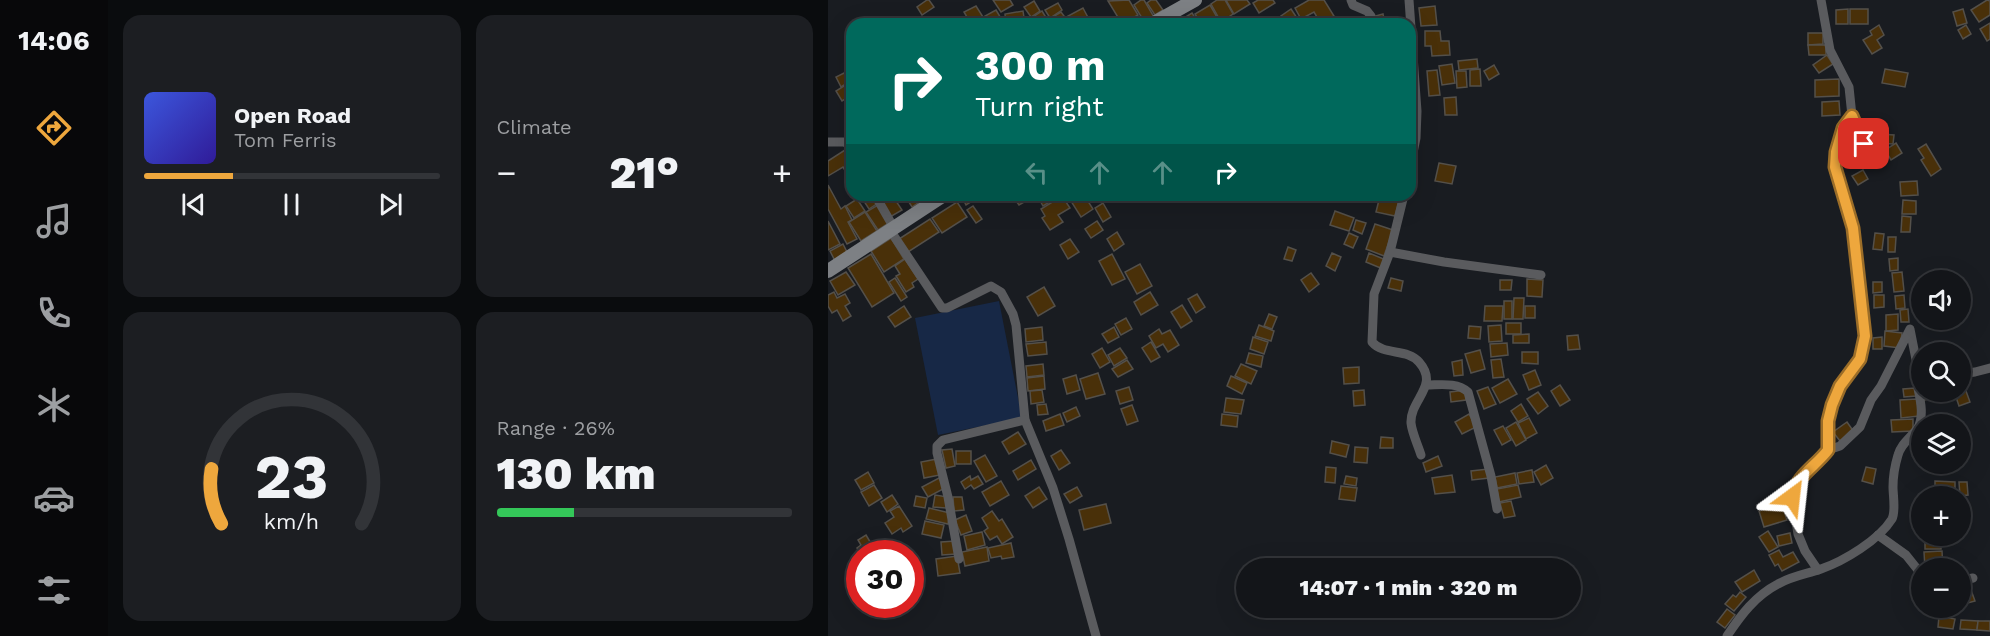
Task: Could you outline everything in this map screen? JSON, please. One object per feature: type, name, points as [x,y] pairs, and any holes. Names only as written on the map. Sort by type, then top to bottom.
[{"type":"main road","points":[[1163,18],[1195,0]]},
{"type":"main road","points":[[829,269],[935,201]]},
{"type":"street","points":[[1351,0],[1353,5],[1367,11],[1371,16]]},
{"type":"street","points":[[1409,0],[1410,18]]},
{"type":"street","points":[[1821,0],[1830,50],[1850,87],[1852,116],[1870,160]]},
{"type":"street","points":[[1416,97],[1416,138]]},
{"type":"street","points":[[1828,450],[1828,421],[1832,405],[1840,386],[1860,359],[1865,336],[1853,228],[1835,167],[1836,152],[1843,128],[1852,116]]},
{"type":"street","points":[[828,142],[846,143]]},
{"type":"street","points":[[878,201],[892,229],[942,308],[947,308],[991,286],[1001,292],[1010,307],[1016,326],[1025,420],[1053,488],[1096,636]]},
{"type":"street","points":[[1403,201],[1390,252],[1374,294],[1372,342],[1377,347],[1416,358],[1422,365],[1427,385],[1415,407],[1411,423],[1421,455]]},
{"type":"street","points":[[1390,252],[1541,275]]},
{"type":"street","points":[[1818,570],[1798,534],[1792,497],[1795,486],[1828,450],[1840,446],[1860,428],[1871,400],[1881,386],[1910,329],[1913,342]]},
{"type":"street","points":[[1971,373],[1990,368]]},
{"type":"street","points":[[1427,385],[1454,386],[1465,388],[1468,392],[1491,476],[1497,509]]},
{"type":"street","points":[[1727,636],[1754,600],[1777,584],[1800,574],[1841,562],[1878,535],[1893,517],[1893,484],[1898,455],[1903,444],[1918,427],[1921,413],[1919,402]]},
{"type":"street","points":[[959,559],[948,497],[936,453],[937,446],[943,440],[1025,420]]},
{"type":"street","points":[[1878,535],[1911,561]]},
{"type":"shaded area","points":[[999,301],[1022,418],[938,435],[915,318]]},
{"type":"building","points":[[927,0],[934,7],[922,15],[917,7]]},
{"type":"building","points":[[993,0],[1010,0],[1013,5],[1001,12]]},
{"type":"building","points":[[1129,0],[1138,15],[1133,18],[1118,18],[1108,1]]},
{"type":"building","points":[[1144,0],[1154,17],[1142,18],[1134,5]]},
{"type":"building","points":[[1156,0],[1163,10],[1155,15],[1147,3]]},
{"type":"building","points":[[1217,0],[1225,0],[1233,14],[1227,18],[1219,18],[1211,4]]},
{"type":"building","points":[[1226,0],[1247,0],[1250,4],[1234,14]]},
{"type":"building","points":[[1258,0],[1273,0],[1275,3],[1259,13],[1253,3]]},
{"type":"building","points":[[1309,0],[1324,0],[1334,16],[1318,18],[1314,12],[1300,18],[1295,8]]},
{"type":"building","points":[[1987,0],[1990,1],[1990,15],[1979,22],[1971,10]]},
{"type":"building","points":[[1034,1],[1040,11],[1031,17],[1024,7]]},
{"type":"building","points":[[1058,3],[1062,10],[1050,18],[1045,10]]},
{"type":"building","points":[[1210,5],[1218,18],[1197,18],[1195,14]]},
{"type":"building","points":[[976,6],[983,17],[968,18],[964,12]]},
{"type":"building","points":[[1435,6],[1437,25],[1421,26],[1419,8]]},
{"type":"building","points":[[1083,8],[1088,18],[1069,18],[1068,16]]},
{"type":"building","points":[[1291,9],[1297,18],[1282,18],[1281,16]]},
{"type":"building","points":[[1848,9],[1848,24],[1836,24],[1836,10]]},
{"type":"building","points":[[1850,9],[1868,9],[1868,24],[1850,24]]},
{"type":"building","points":[[1963,9],[1967,23],[1957,26],[1953,12]]},
{"type":"building","points":[[996,10],[1001,18],[986,18],[985,16]]},
{"type":"building","points":[[1023,11],[1024,18],[1005,18],[1005,14]]},
{"type":"building","points":[[1042,11],[1046,18],[1032,18]]},
{"type":"building","points":[[1061,12],[1066,18],[1051,18]]},
{"type":"building","points":[[1192,13],[1195,18],[1184,18]]},
{"type":"building","points":[[1383,14],[1384,18],[1368,18]]},
{"type":"building","points":[[1990,23],[1990,39],[1987,41],[1980,29]]},
{"type":"building","points":[[1879,25],[1884,35],[1877,40],[1882,48],[1872,54],[1863,40],[1872,35],[1870,31]]},
{"type":"building","points":[[1966,25],[1971,34],[1963,39],[1958,30]]},
{"type":"building","points":[[1425,31],[1440,31],[1441,41],[1449,41],[1450,55],[1432,56],[1431,46],[1425,46]]},
{"type":"building","points":[[1808,33],[1823,33],[1823,44],[1808,45]]},
{"type":"building","points":[[1808,45],[1826,45],[1826,55],[1809,55]]},
{"type":"building","points":[[1827,55],[1833,64],[1819,73],[1813,65]]},
{"type":"building","points":[[1477,59],[1478,68],[1459,70],[1458,61]]},
{"type":"building","points":[[1452,64],[1455,83],[1442,85],[1439,66]]},
{"type":"building","points":[[1494,65],[1499,74],[1489,80],[1484,71]]},
{"type":"building","points":[[1480,69],[1481,86],[1470,86],[1470,70]]},
{"type":"building","points":[[1885,69],[1908,73],[1905,87],[1882,83]]},
{"type":"building","points":[[1437,70],[1440,95],[1429,96],[1427,71]]},
{"type":"building","points":[[1456,71],[1466,71],[1467,87],[1457,88]]},
{"type":"building","points":[[844,73],[846,84],[841,87],[836,77]]},
{"type":"building","points":[[1839,79],[1839,96],[1815,97],[1815,80]]},
{"type":"building","points":[[846,85],[846,99],[842,101],[836,91]]},
{"type":"building","points":[[1456,97],[1457,115],[1445,115],[1444,98]]},
{"type":"building","points":[[1839,101],[1840,115],[1822,116],[1822,102]]},
{"type":"building","points":[[1880,134],[1894,135],[1893,144],[1879,143]]},
{"type":"building","points":[[1896,143],[1902,153],[1891,160],[1885,150]]},
{"type":"building","points":[[1926,144],[1941,169],[1931,176],[1921,160],[1924,158],[1918,149]]},
{"type":"building","points":[[846,149],[846,172],[843,167],[828,176],[828,161]]},
{"type":"building","points":[[1439,163],[1456,166],[1452,184],[1435,181]]},
{"type":"building","points":[[1863,170],[1868,179],[1858,185],[1852,176]]},
{"type":"building","points":[[1917,181],[1918,195],[1901,196],[1900,182]]},
{"type":"building","points":[[828,185],[841,209],[845,206],[852,220],[848,222],[857,239],[847,244],[828,209]]},
{"type":"building","points":[[1903,200],[1916,201],[1916,214],[1902,214]]},
{"type":"building","points":[[858,201],[865,211],[854,218],[846,206]]},
{"type":"building","points":[[864,201],[877,201],[878,203],[869,209]]},
{"type":"building","points":[[881,201],[896,201],[902,210],[890,217]]},
{"type":"building","points":[[908,201],[921,201],[912,207]]},
{"type":"building","points":[[1040,201],[1051,201],[1043,206]]},
{"type":"building","points":[[1054,201],[1065,201],[1070,208],[1058,215],[1063,222],[1050,230],[1042,218],[1045,216],[1041,209]]},
{"type":"building","points":[[1071,201],[1088,201],[1093,209],[1081,217]]},
{"type":"building","points":[[1379,201],[1399,201],[1395,216],[1376,212]]},
{"type":"building","points":[[957,202],[967,217],[942,233],[932,218]]},
{"type":"building","points":[[1103,203],[1111,217],[1103,222],[1095,208]]},
{"type":"building","points":[[878,205],[889,223],[878,230],[866,212]]},
{"type":"building","points":[[973,206],[982,219],[976,223],[967,210]]},
{"type":"building","points":[[1335,211],[1354,218],[1349,231],[1330,225]]},
{"type":"building","points":[[865,212],[877,231],[861,241],[849,222]]},
{"type":"building","points":[[1902,216],[1911,217],[1910,232],[1901,232]]},
{"type":"building","points":[[930,219],[939,232],[908,252],[899,239]]},
{"type":"building","points":[[1356,220],[1366,223],[1362,234],[1353,230]]},
{"type":"building","points":[[828,221],[840,244],[828,250]]},
{"type":"building","points":[[1097,221],[1103,230],[1091,238],[1085,229]]},
{"type":"building","points":[[1375,224],[1393,230],[1384,256],[1366,249]]},
{"type":"building","points":[[1117,232],[1124,244],[1114,251],[1107,239]]},
{"type":"building","points":[[1349,233],[1358,237],[1353,248],[1344,244]]},
{"type":"building","points":[[1875,233],[1884,234],[1882,250],[1873,249]]},
{"type":"building","points":[[1888,237],[1896,237],[1895,252],[1888,252]]},
{"type":"building","points":[[891,238],[904,259],[884,272],[871,251]]},
{"type":"building","points":[[1070,239],[1079,252],[1068,259],[1060,245]]},
{"type":"building","points":[[843,244],[848,254],[835,261],[830,251]]},
{"type":"building","points":[[1288,247],[1296,250],[1292,261],[1284,259]]},
{"type":"building","points":[[1332,253],[1341,257],[1335,271],[1326,266]]},
{"type":"building","points":[[1369,253],[1386,260],[1383,269],[1366,262]]},
{"type":"building","points":[[871,254],[894,293],[872,307],[848,268]]},
{"type":"building","points":[[1112,254],[1125,279],[1112,285],[1099,261]]},
{"type":"building","points":[[1898,258],[1898,270],[1890,271],[1889,259]]},
{"type":"building","points":[[905,259],[918,279],[912,283],[914,287],[906,292],[896,276],[900,274],[895,266]]},
{"type":"building","points":[[1140,264],[1152,286],[1137,294],[1125,272]]},
{"type":"building","points":[[846,272],[855,285],[838,295],[830,281]]},
{"type":"building","points":[[1902,272],[1904,291],[1894,292],[1892,273]]},
{"type":"building","points":[[1311,273],[1319,284],[1309,292],[1301,280]]},
{"type":"building","points":[[895,278],[907,297],[901,301],[889,282]]},
{"type":"building","points":[[1391,278],[1403,281],[1401,291],[1388,288]]},
{"type":"building","points":[[1527,279],[1543,280],[1542,297],[1527,296]]},
{"type":"building","points":[[1500,280],[1512,280],[1511,290],[1500,290]]},
{"type":"building","points":[[1873,282],[1882,282],[1882,292],[1873,293]]},
{"type":"building","points":[[1044,287],[1055,306],[1038,316],[1027,297]]},
{"type":"building","points":[[834,292],[837,298],[845,294],[850,303],[845,306],[851,316],[843,321],[837,310],[832,313],[828,306],[828,295]]},
{"type":"building","points":[[1150,292],[1158,305],[1141,315],[1134,302]]},
{"type":"building","points":[[1197,294],[1205,307],[1196,313],[1188,299]]},
{"type":"building","points":[[1874,295],[1884,295],[1884,307],[1874,308]]},
{"type":"building","points":[[1904,295],[1905,308],[1896,309],[1895,296]]},
{"type":"building","points":[[1514,298],[1524,298],[1523,319],[1513,319]]},
{"type":"building","points":[[1504,301],[1512,301],[1512,319],[1504,319]]},
{"type":"building","points":[[1182,305],[1192,321],[1181,328],[1171,312]]},
{"type":"building","points":[[904,306],[911,317],[895,327],[888,317]]},
{"type":"building","points":[[1485,306],[1503,306],[1502,321],[1484,321]]},
{"type":"building","points":[[1525,306],[1535,306],[1535,318],[1525,318]]},
{"type":"building","points":[[1908,309],[1909,322],[1901,322],[1900,310]]},
{"type":"building","points":[[1269,314],[1277,317],[1272,329],[1264,326]]},
{"type":"building","points":[[1898,314],[1898,330],[1886,331],[1886,315]]},
{"type":"building","points":[[1126,318],[1132,329],[1121,335],[1115,324]]},
{"type":"building","points":[[1506,323],[1521,323],[1521,334],[1506,334]]},
{"type":"building","points":[[1259,325],[1274,331],[1271,341],[1255,336]]},
{"type":"building","points":[[1501,325],[1502,341],[1489,342],[1488,326]]},
{"type":"building","points":[[1469,326],[1481,327],[1480,339],[1468,338]]},
{"type":"building","points":[[1042,327],[1043,340],[1026,342],[1025,329]]},
{"type":"building","points":[[1114,327],[1119,337],[1108,343],[1102,334]]},
{"type":"building","points":[[1159,329],[1162,334],[1170,330],[1179,345],[1168,352],[1163,344],[1156,348],[1149,336]]},
{"type":"building","points":[[1885,331],[1902,333],[1900,348],[1884,346]]},
{"type":"building","points":[[1529,334],[1529,343],[1513,343],[1513,335]]},
{"type":"building","points":[[1578,335],[1580,349],[1568,350],[1567,336]]},
{"type":"building","points":[[1253,337],[1268,342],[1264,354],[1250,349]]},
{"type":"building","points":[[1882,337],[1882,349],[1873,349],[1873,338]]},
{"type":"building","points":[[1046,342],[1047,354],[1028,356],[1026,344]]},
{"type":"building","points":[[1151,342],[1160,357],[1151,362],[1142,348]]},
{"type":"building","points":[[1507,343],[1508,355],[1491,357],[1490,344]]},
{"type":"building","points":[[1102,348],[1110,362],[1100,368],[1092,354]]},
{"type":"building","points":[[1120,348],[1127,358],[1114,366],[1108,355]]},
{"type":"building","points":[[1480,350],[1485,369],[1471,373],[1465,354]]},
{"type":"building","points":[[1522,352],[1538,352],[1538,364],[1522,363]]},
{"type":"building","points":[[1249,353],[1263,356],[1261,367],[1246,363]]},
{"type":"building","points":[[1501,359],[1504,377],[1493,378],[1491,360]]},
{"type":"building","points":[[1127,360],[1133,369],[1118,377],[1112,369]]},
{"type":"building","points":[[1462,360],[1463,375],[1454,376],[1452,362]]},
{"type":"building","points":[[1043,364],[1044,375],[1027,377],[1026,366]]},
{"type":"building","points":[[1241,364],[1257,371],[1251,384],[1235,376]]},
{"type":"building","points":[[1359,367],[1359,383],[1344,384],[1343,368]]},
{"type":"building","points":[[1535,370],[1541,385],[1529,390],[1523,375]]},
{"type":"building","points":[[1098,373],[1105,394],[1086,399],[1080,379]]},
{"type":"building","points":[[1076,375],[1080,390],[1067,394],[1063,379]]},
{"type":"building","points":[[1044,376],[1045,389],[1028,391],[1027,378]]},
{"type":"building","points":[[1231,376],[1247,383],[1242,394],[1227,386]]},
{"type":"building","points":[[1508,379],[1517,394],[1500,403],[1492,388]]},
{"type":"building","points":[[1560,385],[1570,400],[1560,406],[1551,391]]},
{"type":"building","points":[[1129,387],[1133,400],[1120,404],[1116,391]]},
{"type":"building","points":[[1488,387],[1496,404],[1484,409],[1477,391]]},
{"type":"building","points":[[1911,388],[1911,396],[1904,397],[1903,389]]},
{"type":"building","points":[[1042,390],[1044,402],[1031,404],[1030,391]]},
{"type":"building","points":[[1364,390],[1365,405],[1354,406],[1353,391]]},
{"type":"building","points":[[1466,390],[1466,400],[1451,402],[1450,392]]},
{"type":"building","points":[[1538,392],[1548,406],[1538,414],[1527,399]]},
{"type":"building","points":[[1226,398],[1244,400],[1241,414],[1224,412]]},
{"type":"building","points":[[1911,399],[1911,402],[1917,402],[1919,414],[1901,418],[1900,400]]},
{"type":"building","points":[[1958,402],[1970,402],[1959,406]]},
{"type":"building","points":[[1046,404],[1048,414],[1038,415],[1037,405]]},
{"type":"building","points":[[1521,404],[1528,416],[1518,422],[1511,411]]},
{"type":"building","points":[[1132,405],[1138,421],[1127,425],[1121,409]]},
{"type":"building","points":[[1076,407],[1080,416],[1067,422],[1063,413]]},
{"type":"building","points":[[1060,414],[1064,425],[1046,431],[1043,421]]},
{"type":"building","points":[[1222,414],[1238,416],[1237,427],[1221,425]]},
{"type":"building","points":[[1469,414],[1476,427],[1462,434],[1455,422]]},
{"type":"building","points":[[1529,418],[1537,433],[1526,439],[1518,423]]},
{"type":"building","points":[[1911,419],[1911,431],[1892,432],[1891,420]]},
{"type":"building","points":[[1516,422],[1526,440],[1516,446],[1506,428]]},
{"type":"building","points":[[1847,422],[1854,432],[1840,441],[1833,432]]},
{"type":"building","points":[[1503,426],[1511,440],[1502,445],[1494,430]]},
{"type":"building","points":[[1018,432],[1026,444],[1009,454],[1002,442]]},
{"type":"building","points":[[1381,437],[1393,438],[1393,448],[1380,448]]},
{"type":"building","points":[[1332,441],[1349,445],[1346,457],[1330,453]]},
{"type":"building","points":[[1355,447],[1368,448],[1367,463],[1354,462]]},
{"type":"building","points":[[952,449],[955,466],[946,468],[942,450]]},
{"type":"building","points":[[1061,450],[1070,463],[1059,470],[1051,456]]},
{"type":"building","points":[[956,451],[971,451],[971,464],[956,464]]},
{"type":"building","points":[[985,455],[997,476],[986,482],[974,461]]},
{"type":"building","points":[[1438,456],[1442,466],[1426,472],[1423,463]]},
{"type":"building","points":[[937,459],[940,475],[924,478],[921,462]]},
{"type":"building","points":[[1031,460],[1036,469],[1018,480],[1013,471]]},
{"type":"building","points":[[1546,465],[1553,478],[1541,485],[1534,472]]},
{"type":"building","points":[[1326,467],[1336,468],[1335,483],[1325,482]]},
{"type":"building","points":[[1866,467],[1876,469],[1873,484],[1862,481]]},
{"type":"building","points":[[1488,469],[1489,478],[1472,480],[1471,471]]},
{"type":"building","points":[[1532,470],[1534,482],[1519,484],[1517,473]]},
{"type":"building","points":[[868,472],[874,483],[861,490],[855,480]]},
{"type":"building","points":[[1515,473],[1517,484],[1497,488],[1495,477]]},
{"type":"building","points":[[1452,475],[1455,492],[1435,494],[1432,478]]},
{"type":"building","points":[[970,476],[971,480],[978,476],[983,484],[974,489],[971,485],[965,489],[961,482]]},
{"type":"building","points":[[1346,476],[1357,478],[1356,486],[1344,484]]},
{"type":"building","points":[[939,478],[945,488],[928,497],[922,487]]},
{"type":"building","points":[[1001,481],[1009,495],[990,506],[982,492]]},
{"type":"building","points":[[1935,481],[1955,482],[1955,486],[1935,486]]},
{"type":"building","points":[[1959,482],[1967,482],[1967,486],[1959,486]]},
{"type":"building","points":[[874,485],[882,498],[869,506],[861,492]]},
{"type":"building","points":[[1518,485],[1521,497],[1499,502],[1497,489]]},
{"type":"building","points":[[1341,486],[1357,488],[1355,501],[1339,499]]},
{"type":"building","points":[[1039,487],[1047,499],[1033,508],[1025,496]]},
{"type":"building","points":[[1077,487],[1082,496],[1070,503],[1064,494]]},
{"type":"building","points":[[892,495],[898,504],[887,512],[881,502]]},
{"type":"building","points":[[935,495],[948,497],[946,508],[933,507]]},
{"type":"building","points":[[916,496],[927,498],[925,508],[914,506]]},
{"type":"building","points":[[953,497],[962,497],[964,510],[954,511]]},
{"type":"building","points":[[1511,501],[1515,516],[1504,518],[1500,503]]},
{"type":"building","points":[[1106,504],[1111,523],[1084,530],[1079,510]]},
{"type":"building","points":[[1782,504],[1787,520],[1764,527],[1759,511]]},
{"type":"building","points":[[899,506],[912,526],[903,532],[901,528],[892,534],[885,523],[894,517],[890,511]]},
{"type":"building","points":[[929,508],[950,513],[948,524],[926,519]]},
{"type":"building","points":[[992,511],[999,521],[1002,519],[1013,537],[1002,544],[997,536],[990,540],[984,531],[988,528],[982,518]]},
{"type":"building","points":[[966,515],[972,531],[961,535],[955,520]]},
{"type":"building","points":[[925,521],[944,525],[941,538],[922,534]]},
{"type":"building","points":[[1768,531],[1778,547],[1769,552],[1759,537]]},
{"type":"building","points":[[982,532],[985,545],[967,550],[964,536]]},
{"type":"building","points":[[1790,533],[1792,543],[1779,546],[1777,536]]},
{"type":"building","points":[[866,535],[869,540],[858,540]]},
{"type":"building","points":[[955,541],[956,554],[942,555],[941,542]]},
{"type":"building","points":[[1011,543],[1014,557],[991,558],[988,548]]},
{"type":"building","points":[[1925,546],[1941,546],[1941,549],[1925,549]]},
{"type":"building","points":[[987,547],[989,561],[965,566],[962,552]]},
{"type":"building","points":[[1779,550],[1783,557],[1793,552],[1799,562],[1782,571],[1778,564],[1775,566],[1769,555]]},
{"type":"building","points":[[1942,551],[1942,558],[1924,558],[1924,552]]},
{"type":"building","points":[[957,556],[960,573],[938,576],[936,559]]},
{"type":"building","points":[[1754,570],[1760,581],[1742,592],[1735,582]]},
{"type":"building","points":[[1971,590],[1975,601],[1971,602]]},
{"type":"building","points":[[1740,592],[1746,597],[1734,611],[1725,604],[1733,595],[1736,597]]},
{"type":"building","points":[[1727,609],[1735,615],[1725,628],[1717,622]]},
{"type":"building","points":[[1939,618],[1955,619],[1953,629],[1938,627]]},
{"type":"building","points":[[1961,620],[1978,621],[1977,630],[1960,629]]},
{"type":"building","points":[[1978,621],[1990,621],[1990,631],[1977,630]]},
{"type":"route","points":[[1792,497],[1795,486],[1803,475],[1828,450],[1828,421],[1832,405],[1840,386],[1863,352],[1865,336],[1853,228],[1835,167],[1836,152],[1843,128],[1852,116],[1864,144]]}]
